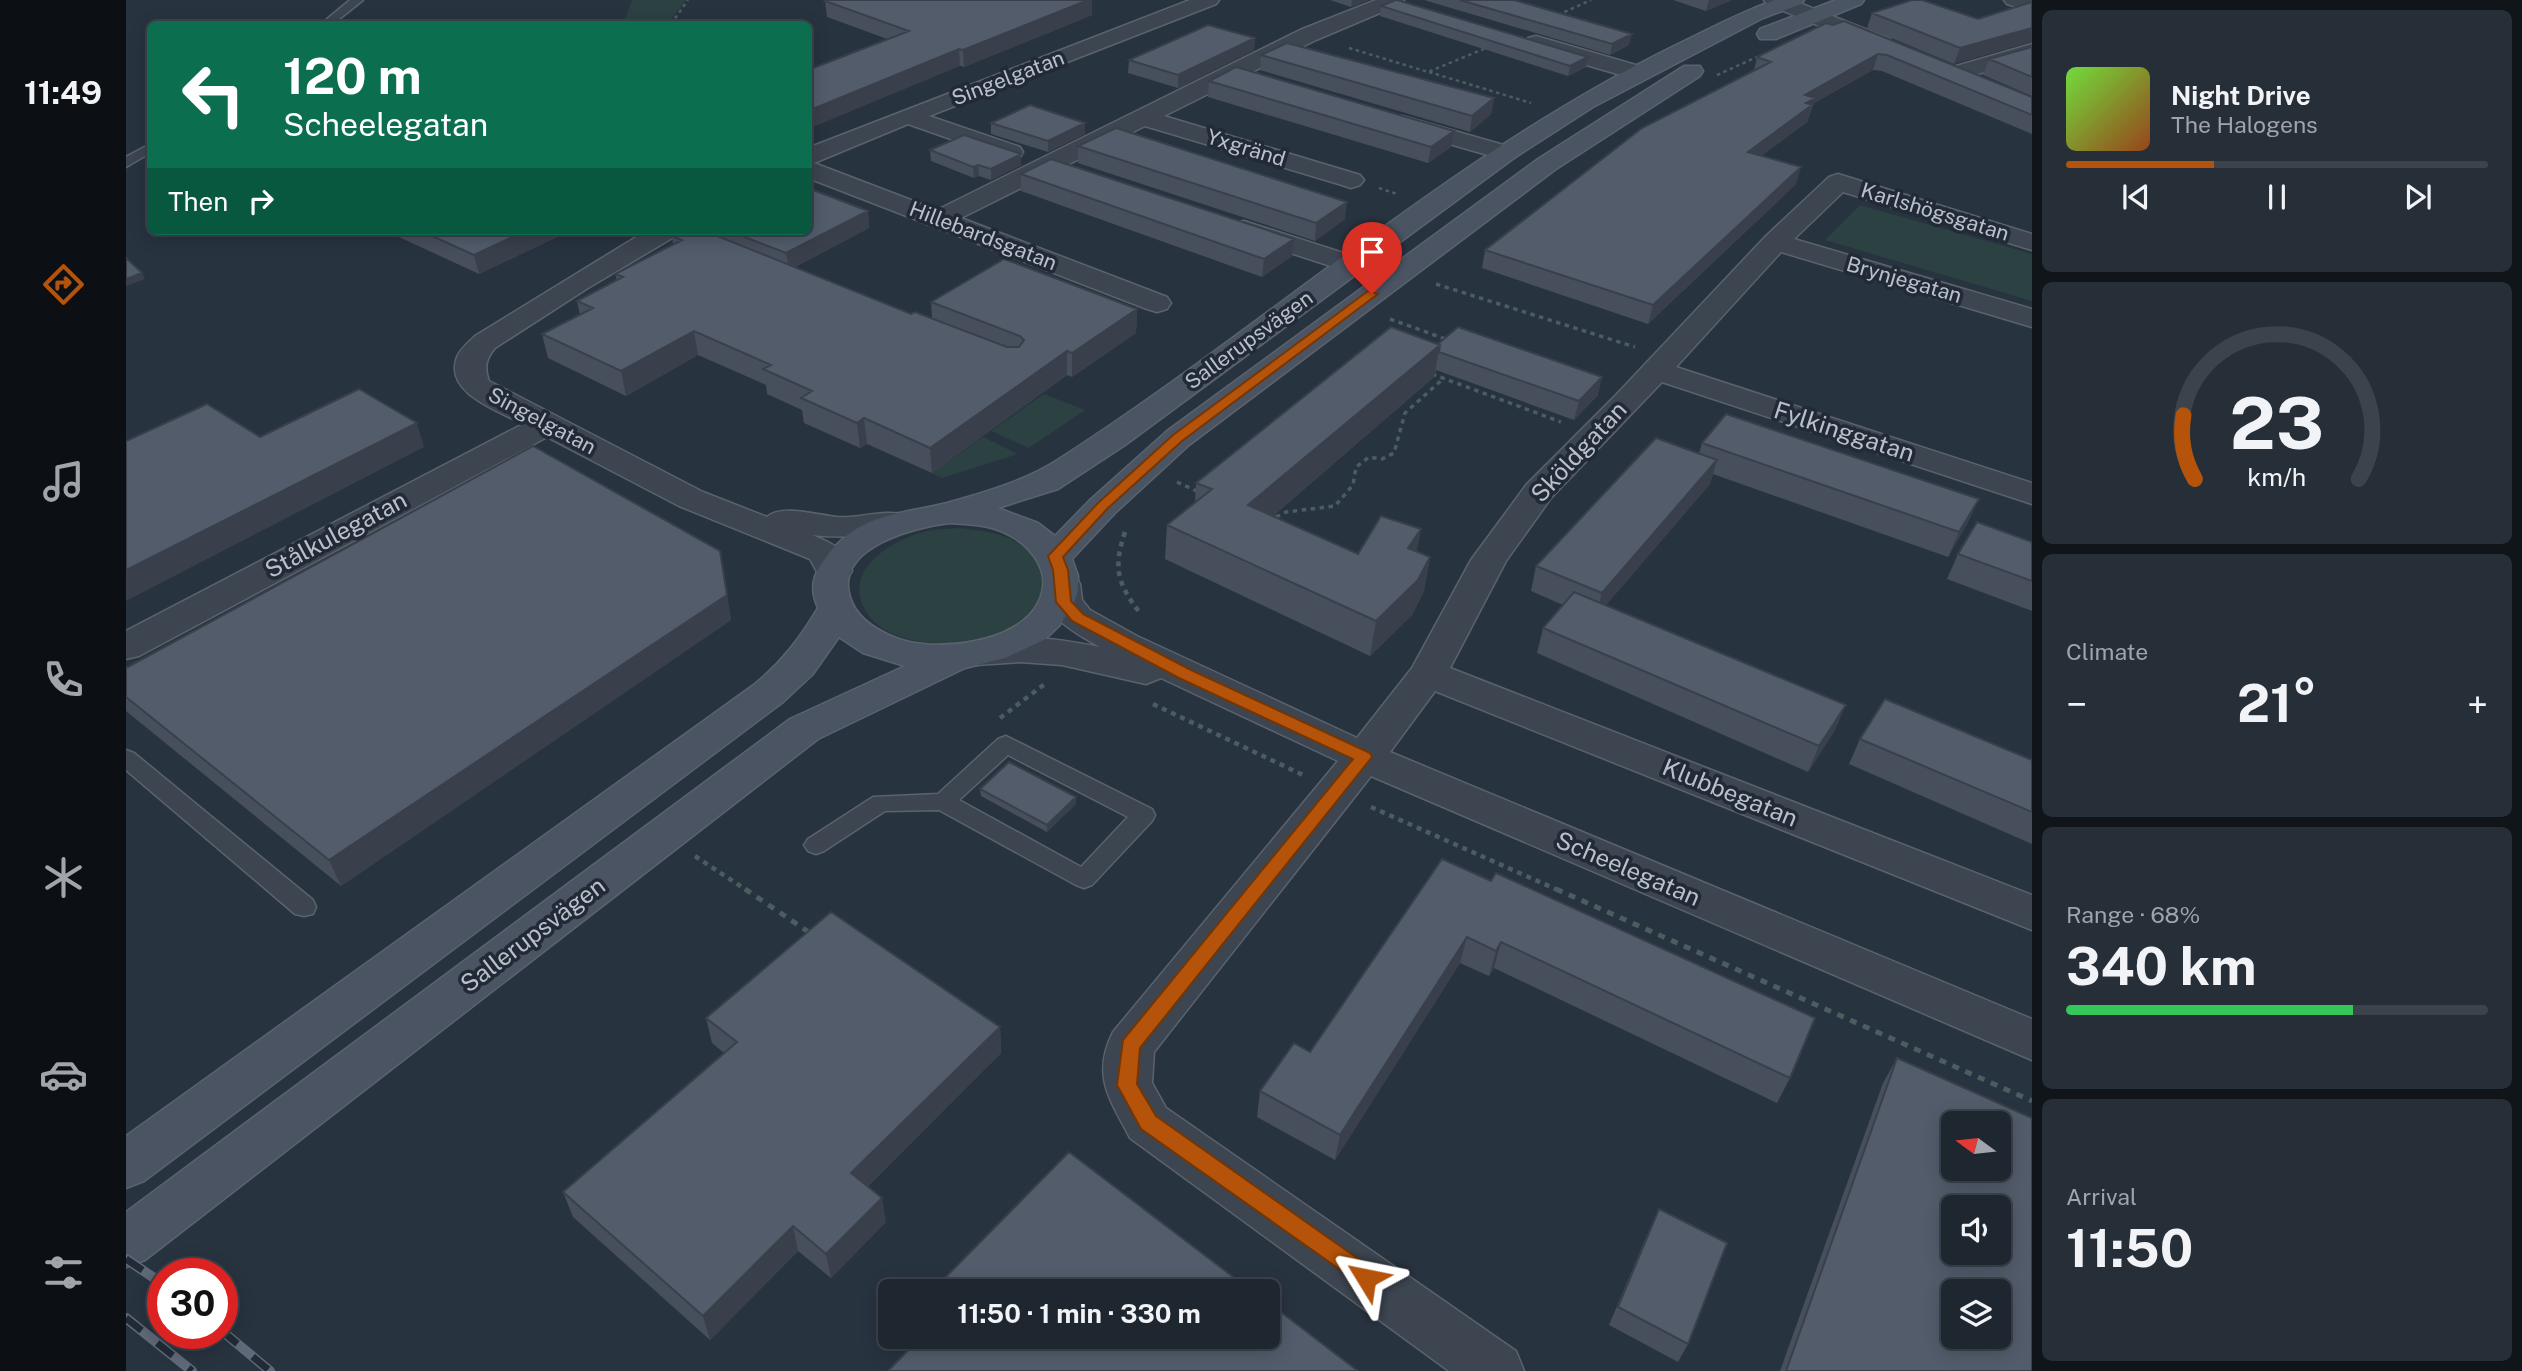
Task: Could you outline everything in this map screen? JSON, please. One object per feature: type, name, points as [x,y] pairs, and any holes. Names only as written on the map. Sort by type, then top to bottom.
[{"type":"main road","name":"Sallerupsvägen","points":[[948,513],[1046,482],[1114,438],[1505,153],[1586,102],[1755,14],[1791,5],[1854,0]]},
{"type":"main road","name":"Sallerupsvägen","points":[[835,610],[848,627],[869,642],[926,656],[967,654],[1004,645],[1036,626],[1057,601],[1058,570],[1102,506],[1178,438],[1547,164],[1791,5]]},
{"type":"main road","name":"Sallerupsvägen","points":[[834,571],[846,551],[867,535],[894,522],[921,515],[948,513],[982,515],[1013,523],[1038,538],[1058,570]]},
{"type":"main road","points":[[126,1165],[789,677],[817,647],[835,610],[830,591],[834,571]]},
{"type":"main road","name":"Sallerupsvägen","points":[[126,1243],[804,729],[967,654]]},
{"type":"street","points":[[939,219],[1308,35],[1394,0],[1420,8]]},
{"type":"street","points":[[2014,0],[2032,6]]},
{"type":"street","name":"Singelgatan","points":[[812,155],[1198,1]]},
{"type":"street","points":[[1791,5],[1897,51]]},
{"type":"street","points":[[1513,36],[1638,73]]},
{"type":"street","points":[[1954,74],[2032,51]]},
{"type":"street","points":[[1931,65],[1987,88]]},
{"type":"street","points":[[1232,72],[1258,80]]},
{"type":"street","points":[[1376,115],[1505,153]]},
{"type":"street","points":[[907,116],[1087,178]]},
{"type":"street","name":"Yxgränd","points":[[1141,117],[1351,180]]},
{"type":"street","name":"Hillebardsgatan","points":[[812,171],[1157,303]]},
{"type":"street","name":"Sköldgatan","points":[[1496,1371],[1148,1123],[1127,1085],[1130,1046],[1351,774],[1427,674],[1489,560],[1539,491],[1776,242],[1838,182]]},
{"type":"street","name":"Karlshögsgatan","points":[[1838,182],[2032,242]]},
{"type":"street","points":[[1219,221],[1352,265]]},
{"type":"street","name":"Singelgatan","points":[[658,235],[578,282],[485,342],[472,357],[470,371],[475,386],[691,499],[822,551],[831,561],[834,571]]},
{"type":"street","name":"Brynjegatan","points":[[1776,242],[2032,318]]},
{"type":"street","name":"Fylkinggatan","points":[[1662,364],[2032,494]]},
{"type":"street","name":"Stålkulegatan","points":[[126,647],[547,424]]},
{"type":"street","name":"Singelgatan","points":[[691,499],[759,518],[791,522],[845,528],[894,522]]},
{"type":"street","name":"Scheelegatan","points":[[1058,570],[1064,602],[1077,618],[1124,645],[1226,694],[1351,774],[2032,1040]]},
{"type":"street","name":"Scheelegatan","points":[[967,654],[1005,649],[1040,649],[1114,663],[1226,694]]},
{"type":"street","name":"Klubbegatan","points":[[1427,674],[2032,913]]},
{"type":"lane","points":[[330,21],[357,0]]},
{"type":"lane","points":[[126,163],[147,150]]},
{"type":"lane","points":[[816,845],[881,803],[943,802],[1084,879],[1144,815],[1006,744],[943,802]]},
{"type":"lane","points":[[128,763],[304,907]]},
{"type":"path","points":[[673,21],[688,0]]},
{"type":"path","points":[[1580,0],[1586,2]]},
{"type":"path","points":[[1428,72],[1591,0]]},
{"type":"path","points":[[1308,35],[1533,104]]},
{"type":"path","points":[[1435,284],[1662,364]]},
{"type":"path","points":[[1390,319],[1455,342]]},
{"type":"path","points":[[1431,374],[1595,434]]},
{"type":"path","points":[[1267,522],[1286,512],[1335,506],[1353,485],[1356,467],[1369,457],[1382,459],[1394,453],[1405,413],[1444,378]]},
{"type":"path","points":[[1173,481],[1205,495]]},
{"type":"path","points":[[1124,645],[1140,613],[1121,590],[1117,566],[1127,527]]},
{"type":"path","points":[[1145,700],[1351,774],[2032,1101]]},
{"type":"path","points":[[705,862],[817,938]]},
{"type":"green space","points":[[632,0],[686,0],[670,21],[624,21]]},
{"type":"green space","points":[[1860,205],[2032,254],[2032,301],[1825,240]]},
{"type":"green space","points":[[1044,394],[1085,410],[1029,448],[991,431]]},
{"type":"green space","points":[[983,437],[1018,454],[942,478],[932,473]]},
{"type":"green space","points":[[959,528],[1003,536],[1028,551],[1041,571],[1043,582],[1041,593],[1028,614],[1001,632],[960,642],[915,641],[895,635],[878,625],[865,610],[860,595],[860,581],[875,558],[886,549],[914,535],[931,530]]},
{"type":"building","points":[[1088,0],[812,109],[812,68],[909,31],[825,1]]},
{"type":"building","points":[[1396,0],[1588,57],[1570,66],[1381,6]]},
{"type":"building","points":[[1460,0],[1514,0],[1632,34],[1612,44]]},
{"type":"building","points":[[1912,0],[1922,0],[1978,19],[2032,2],[2032,28],[1960,48],[1872,13]]},
{"type":"building","points":[[1844,21],[2032,97],[2032,115],[1887,55],[1878,54],[1805,95],[1816,98],[1806,103],[1812,105],[1748,152],[1801,167],[1653,305],[1485,250],[1642,128],[1771,62],[1757,57],[1826,23],[1833,25]]},
{"type":"building","points":[[1208,25],[1255,38],[1178,75],[1129,60]]},
{"type":"building","points":[[1287,43],[1494,98],[1472,116],[1261,55]]},
{"type":"building","points":[[2032,47],[2032,77],[1989,59]]},
{"type":"building","points":[[1236,67],[1454,131],[1431,147],[1209,81]]},
{"type":"building","points":[[1030,105],[1085,123],[1048,141],[991,123]]},
{"type":"building","points":[[1116,128],[1347,202],[1316,223],[1078,146]]},
{"type":"building","points":[[964,135],[1021,154],[991,169],[978,165],[973,167],[930,150]]},
{"type":"building","points":[[1051,159],[1294,239],[1264,259],[1021,174]]},
{"type":"building","points":[[812,190],[868,211],[786,253],[739,235],[812,235]]},
{"type":"building","points":[[430,235],[516,235],[474,255]]},
{"type":"building","points":[[715,235],[911,314],[915,312],[1007,347],[1019,347],[1024,340],[1020,336],[931,302],[1004,259],[1137,309],[1072,353],[1067,351],[930,448],[864,418],[857,423],[801,398],[812,391],[763,369],[771,365],[694,331],[621,371],[542,334],[593,308],[577,301],[623,277],[615,274],[682,240],[672,236]]},
{"type":"building","points":[[126,258],[142,273],[126,279]]},
{"type":"building","points":[[1391,327],[1440,345],[1248,505],[1358,554],[1381,516],[1421,529],[1408,548],[1430,557],[1418,580],[1376,621],[1167,525],[1212,489],[1196,483]]},
{"type":"building","points":[[1458,327],[1602,377],[1579,401],[1439,352],[1438,344]]},
{"type":"building","points":[[359,389],[417,423],[126,570],[126,441],[207,404],[260,437]]},
{"type":"building","points":[[1726,414],[1979,499],[1959,532],[1702,443]]},
{"type":"building","points":[[1656,438],[1717,460],[1602,593],[1536,566]]},
{"type":"building","points":[[533,446],[720,551],[727,595],[329,860],[126,697],[126,668]]},
{"type":"building","points":[[1977,522],[2032,542],[2032,581],[1958,554]]},
{"type":"building","points":[[1574,592],[1846,705],[1819,746],[1543,628]]},
{"type":"building","points":[[1885,699],[2032,760],[2032,812],[1860,739]]},
{"type":"building","points":[[1009,762],[1076,797],[1047,825],[980,789]]},
{"type":"building","points":[[1442,859],[1491,881],[1496,873],[1815,1018],[1790,1078],[1501,942],[1496,951],[1467,937],[1340,1135],[1260,1091],[1294,1043],[1310,1052]]},
{"type":"building","points":[[831,912],[1000,1027],[851,1173],[882,1198],[826,1254],[793,1226],[703,1316],[563,1192],[737,1042],[706,1018]]},
{"type":"building","points":[[1897,1058],[2032,1118],[2032,1371],[1786,1371]]},
{"type":"building","points":[[1069,1152],[1236,1279],[944,1279]]},
{"type":"building","points":[[1659,1209],[1727,1243],[1688,1344],[1618,1307]]},
{"type":"building","points":[[1280,1311],[1358,1371],[888,1371],[909,1349],[1280,1349]]},
{"type":"railway","points":[[126,1259],[147,1273]]},
{"type":"railway","points":[[126,1318],[192,1371]]},
{"type":"railway","points":[[238,1344],[270,1371]]},
{"type":"route","points":[[1366,1278],[1148,1123],[1127,1085],[1130,1046],[1364,757],[1124,645],[1077,618],[1064,602],[1061,570],[1055,556],[1102,506],[1178,438],[1372,294]]}]
